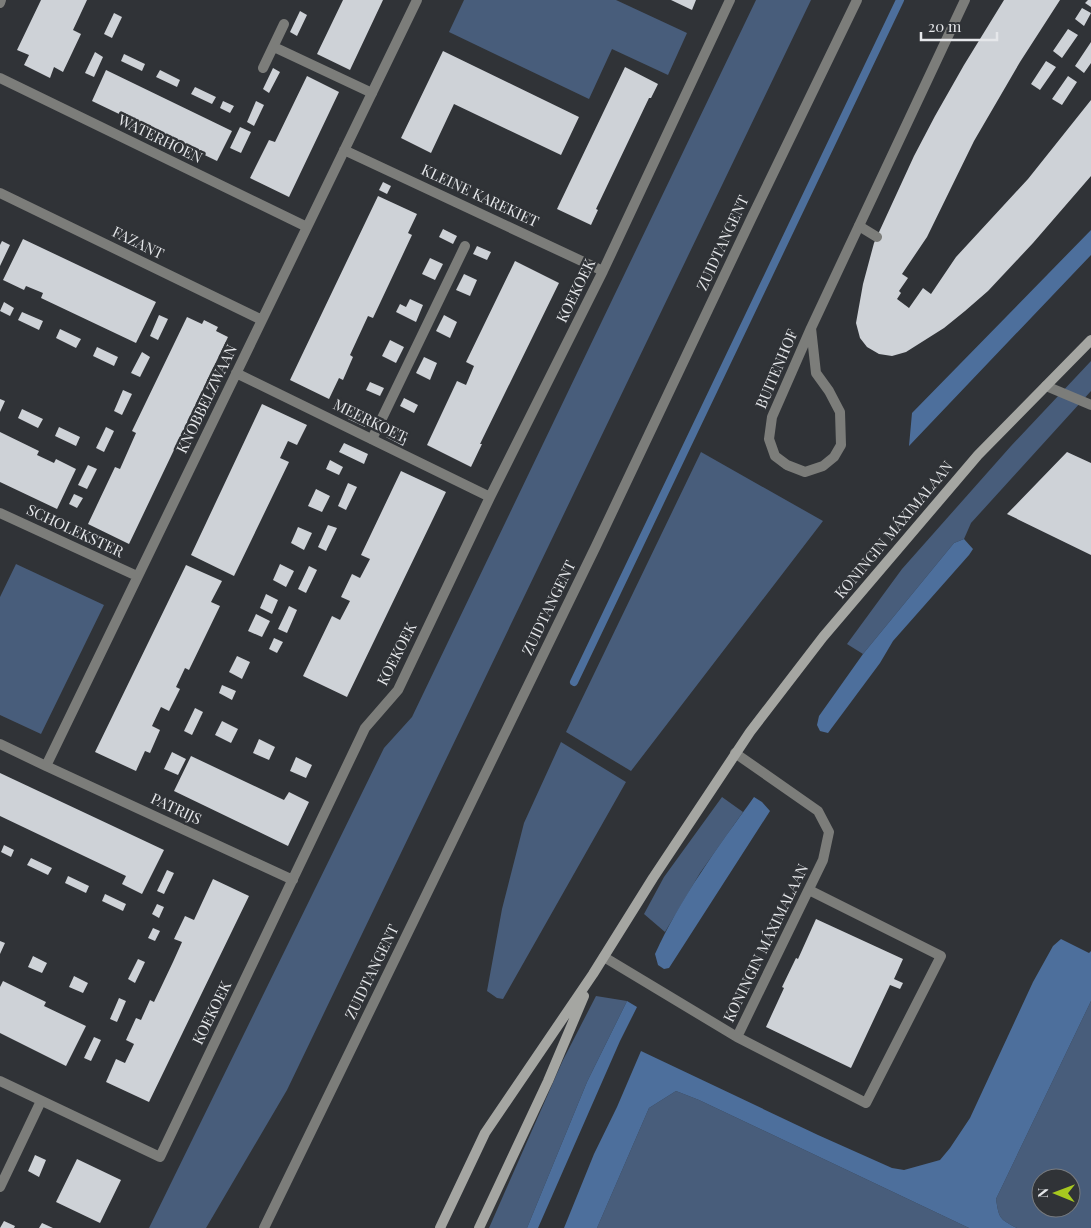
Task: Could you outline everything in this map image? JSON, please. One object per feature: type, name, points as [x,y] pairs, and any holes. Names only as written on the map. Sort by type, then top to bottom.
[{"type":"main road","name":"KONINGIN MÁXIMALAAN","points":[[440,1228],[485,1133],[594,974],[653,878],[750,732],[823,637],[978,455],[1091,340]]},
{"type":"main road","name":"KONINGIN MÁXIMALAAN","points":[[480,1228],[548,1081],[594,974]]},
{"type":"street","name":"KNOBBELZWAAN","points":[[46,766],[417,0]]},
{"type":"street","name":"KOEKOEK","points":[[0,1081],[160,1157],[365,728],[398,690],[490,496],[603,271],[730,0]]},
{"type":"street","name":"ZUIDTANGENT","points":[[264,1228],[596,546],[752,216],[857,0]]},
{"type":"street","name":"BUITENHOF","points":[[811,328],[816,373],[840,412],[841,445],[834,457],[823,466],[805,472],[787,465],[775,456],[769,439],[772,417],[811,328],[965,0]]},
{"type":"street","points":[[263,68],[284,24]]},
{"type":"street","points":[[274,47],[372,93]]},
{"type":"street","name":"WATERHOEN","points":[[0,78],[307,227]]},
{"type":"street","name":"KLEINE KAREKIET","points":[[344,150],[603,271]]},
{"type":"street","name":"FAZANT","points":[[0,193],[262,320]]},
{"type":"street","points":[[859,226],[877,237]]},
{"type":"street","points":[[372,439],[465,246]]},
{"type":"street","name":"MEERKOET","points":[[236,373],[490,496]]},
{"type":"street","points":[[1046,386],[1091,405]]},
{"type":"street","name":"SCHOLEKSTER","points":[[0,513],[137,576]]},
{"type":"street","points":[[0,744],[46,766]]},
{"type":"street","name":"KONINGIN MÁXIMALAAN","points":[[604,957],[737,1037],[823,860],[829,832],[818,811],[736,753]]},
{"type":"street","name":"PATRIJS","points":[[46,766],[293,880]]},
{"type":"street","points":[[737,1037],[866,1103],[941,956],[809,890]]},
{"type":"street","points":[[0,1187],[41,1101]]},
{"type":"shaded area","points":[[464,0],[616,0],[687,33],[668,75],[612,49],[589,99],[449,32]]},
{"type":"shaded area","points":[[756,0],[811,0],[287,1090],[206,1228],[149,1228],[384,748],[412,717]]},
{"type":"shaded area","points":[[1091,230],[1091,255],[909,446],[912,413]]},
{"type":"shaded area","points":[[1091,361],[1091,391],[971,523],[964,539],[954,543],[863,654],[847,644],[902,569],[1011,446]]},
{"type":"shaded area","points":[[701,452],[823,521],[631,771],[566,732]]},
{"type":"shaded area","points":[[964,539],[973,549],[969,555],[893,641],[880,663],[828,733],[820,731],[817,725],[819,716],[863,654],[954,543]]},
{"type":"shaded area","points":[[16,564],[104,605],[41,734],[0,715],[0,597]]},
{"type":"shaded area","points":[[561,742],[626,782],[503,999],[497,998],[487,991],[502,909],[524,823]]},
{"type":"shaded area","points":[[722,797],[743,812],[700,873],[665,932],[644,914],[664,877]]},
{"type":"shaded area","points":[[754,797],[762,802],[770,811],[669,968],[664,969],[658,965],[655,954],[665,933],[701,873]]},
{"type":"shaded area","points":[[1061,939],[1089,953],[1091,951],[1091,1001],[996,1199],[998,1210],[1003,1220],[1017,1228],[969,1228],[699,1100],[676,1091],[649,1108],[597,1228],[564,1228],[594,1154],[641,1051],[892,1168],[904,1170],[940,1160],[970,1118],[1033,982],[1053,946]]},
{"type":"shaded area","points":[[596,996],[627,1001],[587,1082],[527,1228],[489,1228],[563,1060]]},
{"type":"shaded area","points":[[627,1001],[637,1007],[620,1041],[538,1228],[527,1228],[587,1082]]},
{"type":"shaded area","points":[[1091,1001],[1091,1228],[1017,1228],[1003,1220],[998,1210],[996,1199]]},
{"type":"shaded area","points":[[676,1091],[699,1100],[969,1228],[597,1228],[649,1108]]},
{"type":"building","points":[[41,0],[87,0],[73,30],[81,34],[63,72],[54,67],[50,78],[24,65],[29,55],[17,50]]},
{"type":"building","points":[[343,0],[383,0],[350,70],[317,54]]},
{"type":"building","points":[[671,0],[696,0],[692,10]]},
{"type":"building","points":[[1004,0],[1060,0],[1020,62],[974,141],[927,237],[902,274],[908,278],[899,291],[901,293],[897,299],[909,308],[923,288],[931,294],[956,257],[1028,179],[1091,100],[1091,176],[1033,243],[988,291],[965,311],[944,328],[906,352],[892,356],[879,354],[867,347],[860,338],[856,323],[863,284],[874,243],[914,156],[935,116]]},
{"type":"building","points":[[1091,0],[1091,7],[1085,3]]},
{"type":"building","points":[[1082,8],[1091,13],[1084,26],[1075,19]]},
{"type":"building","points":[[300,11],[307,15],[297,36],[290,32]]},
{"type":"building","points":[[114,13],[122,17],[112,38],[104,34]]},
{"type":"building","points":[[1068,29],[1078,35],[1062,58],[1053,51]]},
{"type":"building","points":[[1091,42],[1091,63],[1084,73],[1075,66]]},
{"type":"building","points":[[443,51],[579,117],[561,155],[454,104],[431,153],[401,138]]},
{"type":"building","points":[[95,52],[103,57],[94,77],[85,73]]},
{"type":"building","points":[[124,54],[145,64],[142,71],[121,61]]},
{"type":"building","points":[[1046,61],[1056,67],[1040,90],[1031,84]]},
{"type":"building","points":[[625,67],[658,84],[651,98],[649,98],[596,209],[598,210],[591,225],[557,209]]},
{"type":"building","points":[[273,68],[280,72],[269,93],[263,89]]},
{"type":"building","points":[[106,70],[232,131],[217,161],[92,101]]},
{"type":"building","points":[[160,70],[180,80],[177,87],[156,77]]},
{"type":"building","points":[[307,76],[339,92],[289,197],[250,178],[269,140],[275,142]]},
{"type":"building","points":[[1068,76],[1077,82],[1062,105],[1052,99]]},
{"type":"building","points":[[195,87],[216,97],[212,104],[191,94]]},
{"type":"building","points":[[223,101],[234,106],[230,113],[220,108]]},
{"type":"building","points":[[256,101],[264,105],[254,126],[247,122]]},
{"type":"building","points":[[240,127],[251,132],[241,153],[230,148]]},
{"type":"building","points":[[383,182],[391,186],[387,194],[379,190]]},
{"type":"building","points":[[378,196],[417,214],[408,233],[412,235],[373,318],[368,316],[350,355],[353,357],[343,380],[339,378],[329,399],[290,380]]},
{"type":"building","points":[[443,229],[457,236],[453,244],[439,237]]},
{"type":"building","points":[[23,239],[156,302],[136,343],[41,298],[43,293],[26,286],[24,290],[3,280]]},
{"type":"building","points":[[2,241],[10,245],[0,266],[0,245]]},
{"type":"building","points":[[477,246],[491,252],[487,260],[473,254]]},
{"type":"building","points":[[430,258],[443,264],[435,280],[422,274]]},
{"type":"building","points":[[515,261],[559,283],[480,444],[482,444],[471,467],[427,445],[457,381],[466,385],[474,366],[466,362]]},
{"type":"building","points":[[464,274],[477,280],[470,296],[456,290]]},
{"type":"building","points":[[410,299],[423,305],[416,322],[396,312],[400,304],[406,307]]},
{"type":"building","points":[[4,302],[14,308],[10,316],[0,311]]},
{"type":"building","points":[[22,312],[43,321],[39,330],[18,320]]},
{"type":"building","points":[[159,315],[168,319],[158,340],[150,336]]},
{"type":"building","points":[[444,315],[457,322],[450,338],[436,331]]},
{"type":"building","points":[[187,317],[202,324],[204,320],[218,327],[216,331],[228,337],[129,544],[88,524],[115,467],[120,469],[136,433],[132,431]]},
{"type":"building","points":[[60,329],[81,339],[76,348],[56,338]]},
{"type":"building","points":[[390,340],[404,347],[396,363],[382,356]]},
{"type":"building","points":[[97,347],[118,357],[114,366],[93,356]]},
{"type":"building","points":[[142,352],[150,357],[140,377],[131,373]]},
{"type":"building","points":[[424,357],[437,363],[430,380],[416,373]]},
{"type":"building","points":[[370,382],[384,388],[380,396],[366,390]]},
{"type":"building","points":[[123,390],[132,394],[122,415],[114,411]]},
{"type":"building","points":[[404,398],[418,405],[414,413],[400,406]]},
{"type":"building","points":[[0,399],[5,401],[0,412]]},
{"type":"building","points":[[262,404],[307,425],[297,445],[288,441],[280,458],[289,462],[234,576],[191,555]]},
{"type":"building","points":[[353,408],[370,416],[365,427],[348,419]]},
{"type":"building","points":[[22,409],[43,419],[38,428],[18,418]]},
{"type":"building","points":[[391,426],[408,435],[403,446],[386,437]]},
{"type":"building","points":[[59,427],[80,437],[76,446],[55,436]]},
{"type":"building","points":[[106,427],[114,431],[104,452],[96,448]]},
{"type":"building","points":[[0,432],[39,451],[37,455],[54,463],[56,459],[76,469],[57,509],[0,482]]},
{"type":"building","points":[[344,443],[368,454],[364,464],[339,452]]},
{"type":"building","points":[[1067,452],[1091,463],[1091,555],[1007,514]]},
{"type":"building","points":[[330,460],[343,467],[339,475],[326,469]]},
{"type":"building","points":[[88,465],[97,469],[87,489],[78,485]]},
{"type":"building","points":[[401,471],[446,492],[347,697],[303,676],[332,616],[340,620],[350,601],[341,597],[352,574],[360,578],[370,559],[361,555]]},
{"type":"building","points":[[348,483],[357,487],[346,510],[338,506]]},
{"type":"building","points":[[316,489],[330,496],[322,512],[308,506]]},
{"type":"building","points":[[74,494],[83,498],[77,508],[69,504]]},
{"type":"building","points":[[328,525],[337,528],[326,551],[318,547]]},
{"type":"building","points":[[298,527],[312,533],[304,550],[291,543]]},
{"type":"building","points":[[280,564],[294,571],[286,587],[273,580]]},
{"type":"building","points":[[186,565],[222,581],[211,602],[220,606],[189,670],[185,668],[176,687],[180,689],[169,711],[161,707],[152,726],[160,730],[150,753],[145,751],[136,771],[95,752]]},
{"type":"building","points":[[309,566],[317,570],[306,593],[298,589]]},
{"type":"building","points":[[266,594],[278,600],[272,614],[260,608]]},
{"type":"building","points":[[289,606],[297,610],[287,633],[278,629]]},
{"type":"building","points":[[256,614],[270,621],[262,637],[248,631]]},
{"type":"building","points":[[274,638],[283,642],[277,653],[269,649]]},
{"type":"building","points":[[237,656],[250,662],[242,679],[229,672]]},
{"type":"building","points":[[222,685],[236,691],[232,700],[219,693]]},
{"type":"building","points":[[195,708],[203,712],[192,735],[184,731]]},
{"type":"building","points":[[222,721],[238,729],[231,743],[215,735]]},
{"type":"building","points":[[259,739],[275,747],[269,760],[253,753]]},
{"type":"building","points":[[172,752],[186,759],[178,775],[164,769]]},
{"type":"building","points":[[191,756],[284,800],[289,792],[309,802],[288,846],[174,791]]},
{"type":"building","points":[[296,757],[312,765],[306,778],[290,771]]},
{"type":"building","points":[[0,773],[164,850],[142,894],[122,884],[126,876],[0,816]]},
{"type":"building","points":[[4,845],[14,850],[11,857],[1,852]]},
{"type":"building","points":[[31,858],[52,868],[48,875],[27,865]]},
{"type":"building","points":[[167,870],[174,873],[164,894],[157,891]]},
{"type":"building","points":[[68,876],[89,886],[86,893],[65,883]]},
{"type":"building","points":[[213,879],[249,896],[149,1102],[106,1082],[116,1059],[125,1063],[134,1044],[126,1040],[136,1018],[141,1020],[150,1000],[154,1002],[182,942],[174,939],[185,916],[194,920]]},
{"type":"building","points":[[105,894],[126,904],[123,911],[102,901]]},
{"type":"building","points":[[157,904],[164,907],[159,918],[152,914]]},
{"type":"building","points":[[816,919],[903,959],[894,979],[903,983],[900,989],[890,985],[851,1068],[766,1027],[784,988],[782,987],[796,958],[798,959]]},
{"type":"building","points":[[153,928],[160,931],[155,941],[148,938]]},
{"type":"building","points":[[0,941],[5,943],[0,954]]},
{"type":"building","points":[[33,956],[47,963],[42,973],[28,967]]},
{"type":"building","points":[[138,959],[145,962],[135,983],[128,979]]},
{"type":"building","points":[[74,976],[88,983],[83,993],[69,987]]},
{"type":"building","points":[[3,981],[46,1002],[44,1006],[86,1026],[66,1066],[0,1033],[0,987]]},
{"type":"building","points":[[119,998],[126,1001],[117,1022],[110,1019]]},
{"type":"building","points":[[94,1037],[101,1040],[91,1061],[84,1058]]},
{"type":"building","points":[[35,1155],[46,1160],[39,1177],[28,1171]]},
{"type":"building","points":[[77,1159],[121,1180],[100,1223],[56,1202]]},
{"type":"building","points":[[4,1221],[15,1226],[14,1228],[0,1228]]},
{"type":"building","points":[[42,1223],[53,1228],[39,1228]]},
{"type":"waterway","points":[[574,682],[900,0]]}]
